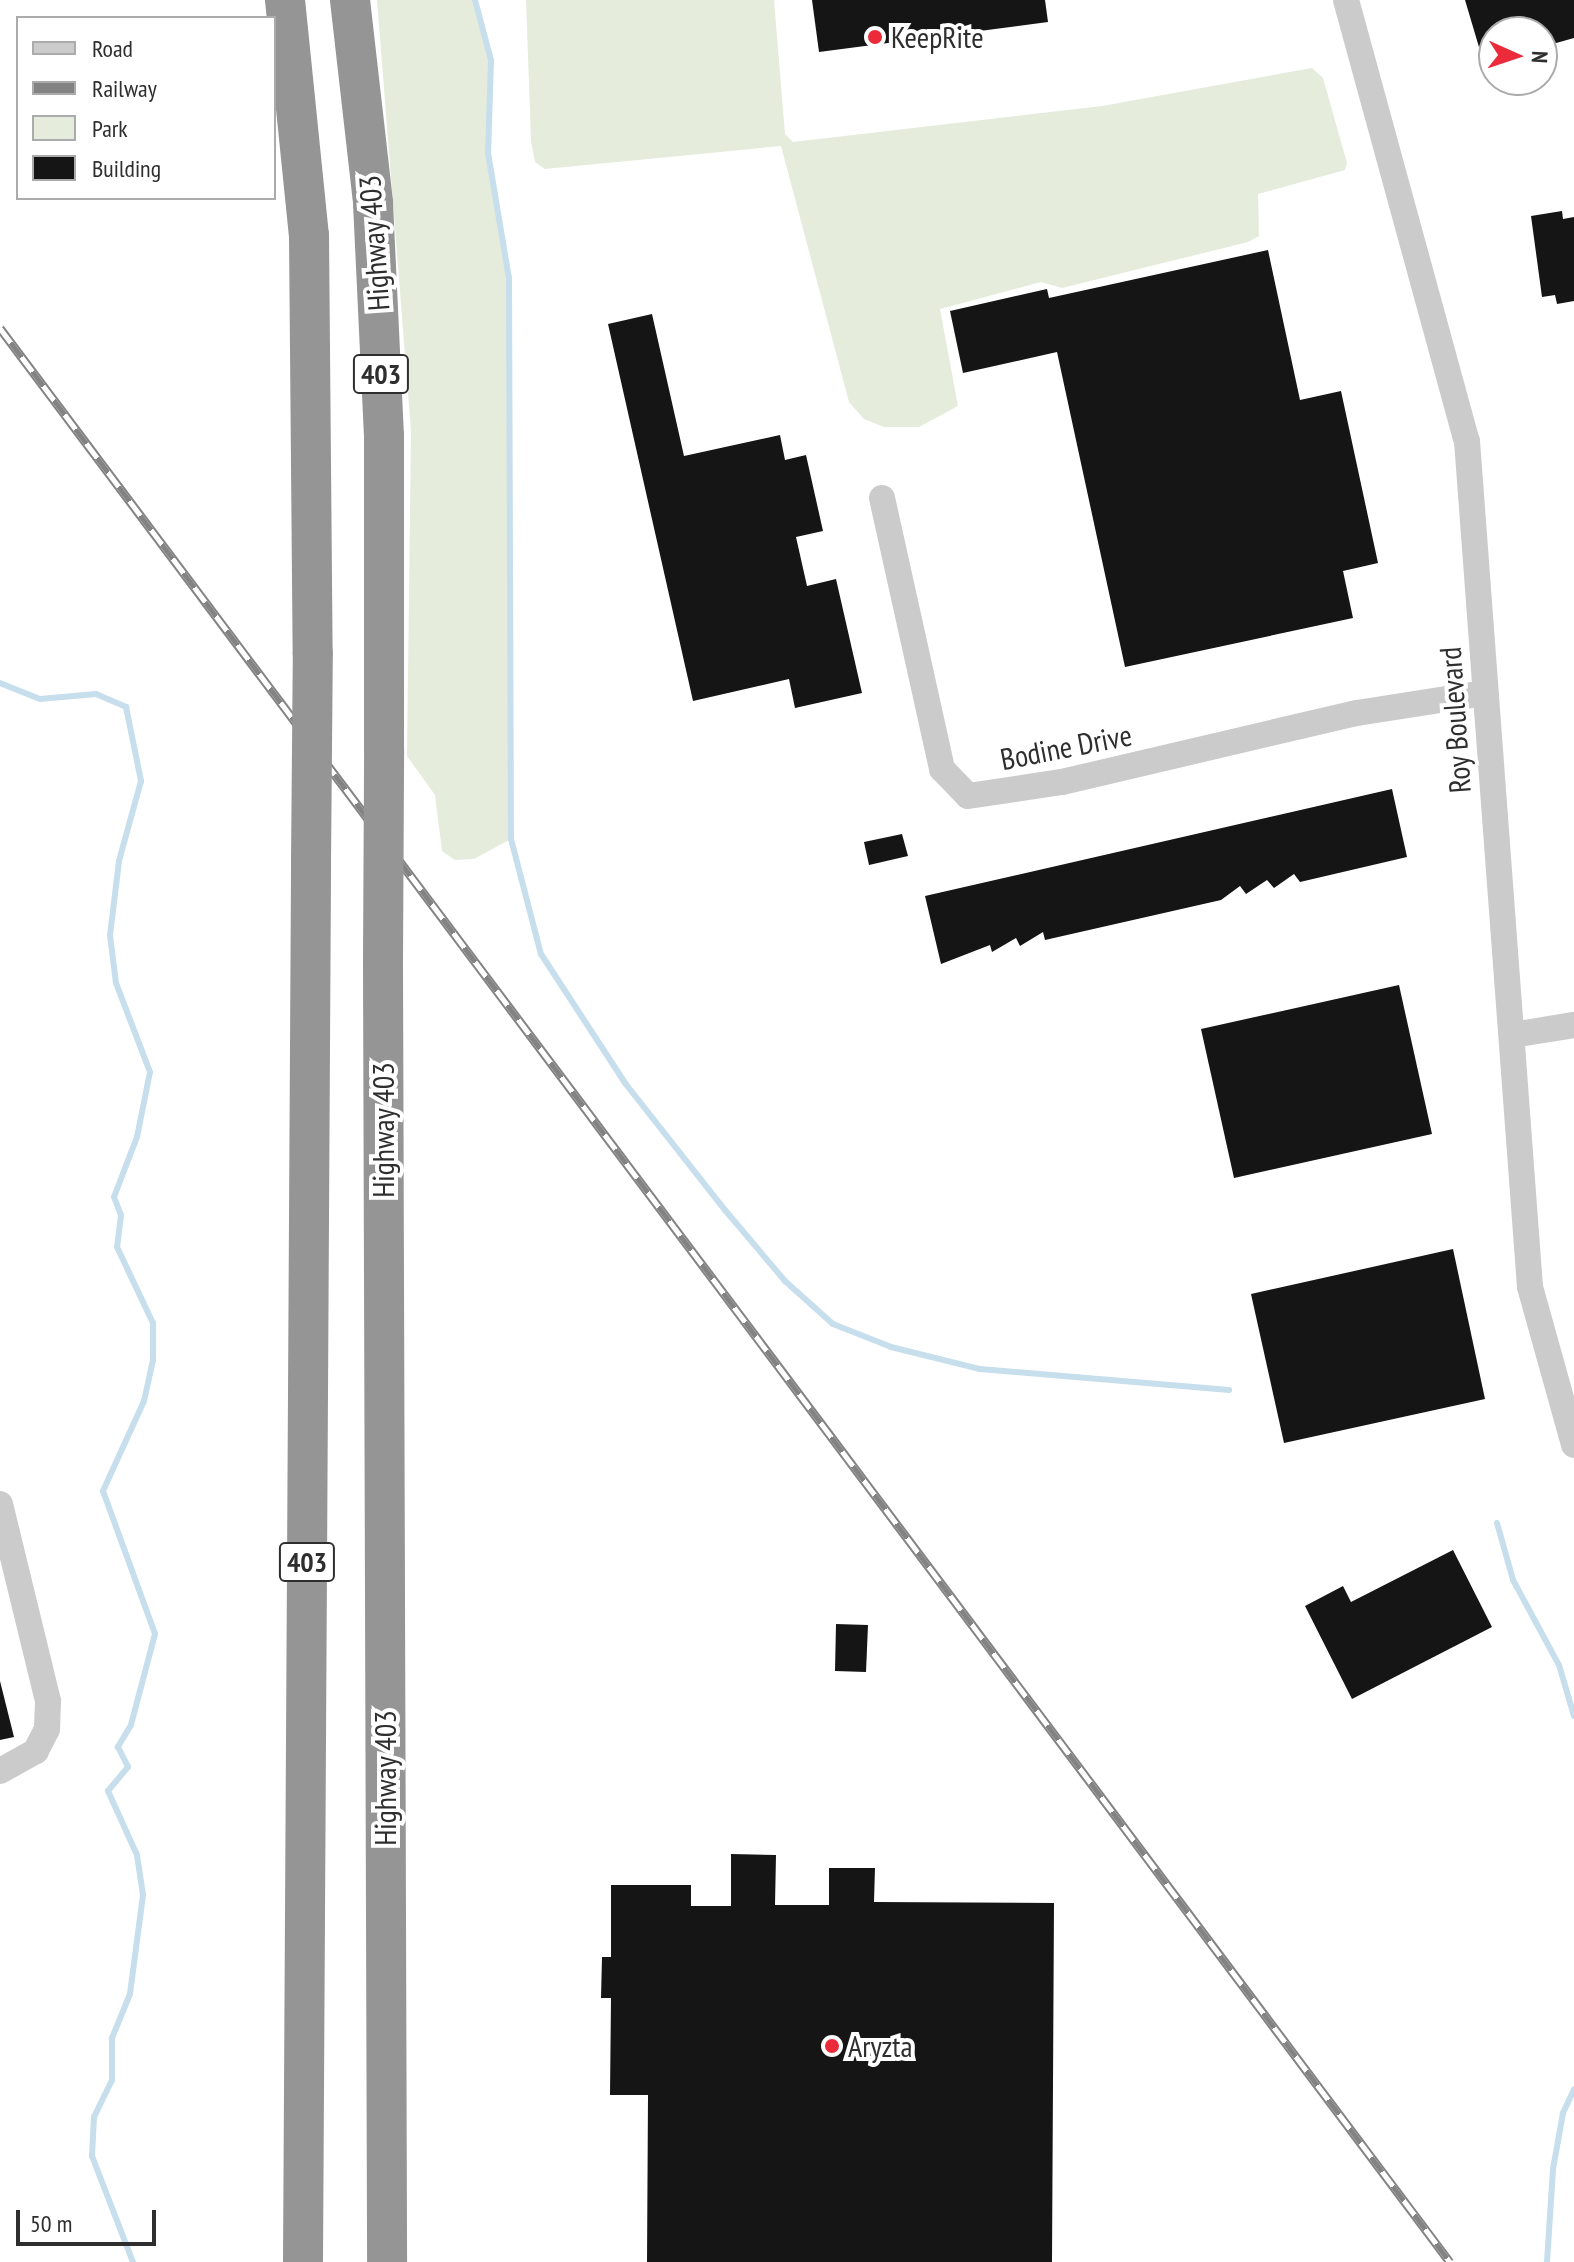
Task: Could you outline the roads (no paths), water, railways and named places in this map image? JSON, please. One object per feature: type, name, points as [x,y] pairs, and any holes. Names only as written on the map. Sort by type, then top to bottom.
[{"type":"highway","name":"403","points":[[285,0],[309,235],[313,653],[303,2262]]},
{"type":"highway","name":"Highway 403","points":[[350,0],[373,203],[383,421],[387,2262]]},
{"type":"street","name":"Roy Boulevard","points":[[1346,0],[1467,441],[1530,1287],[1573,1439]]},
{"type":"street","name":"Bodine Drive","points":[[882,498],[942,769],[968,796],[1062,782],[1357,713],[1485,693]]},
{"type":"street","points":[[1512,1035],[1574,1025]]},
{"type":"street","points":[[0,1504],[48,1701],[47,1729],[36,1751],[0,1771]]},
{"type":"waterway","points":[[475,0],[491,60],[488,153],[509,278],[511,839],[541,954],[625,1083],[725,1210],[785,1281],[833,1324],[891,1347],[980,1369],[1229,1390]]},
{"type":"waterway","points":[[0,683],[40,699],[96,694],[126,707],[141,781],[119,861],[110,935],[116,983],[150,1072],[137,1137],[114,1197],[121,1215],[117,1247],[153,1323],[153,1360],[144,1401],[103,1491],[155,1634],[131,1725],[118,1747],[128,1767],[108,1791],[137,1855],[143,1895],[130,1994],[112,2038],[112,2080],[94,2117],[92,2156],[133,2262]]},
{"type":"waterway","points":[[1497,1523],[1513,1580],[1559,1665],[1574,1716]]},
{"type":"waterway","points":[[1547,2262],[1553,2169],[1563,2113],[1574,2089]]},
{"type":"railway","points":[[0,328],[1450,2262]]},
{"type":"place","name":"KeepRite","points":[[875,37]]},
{"type":"place","name":"Aryzta","points":[[832,2046]]}]
